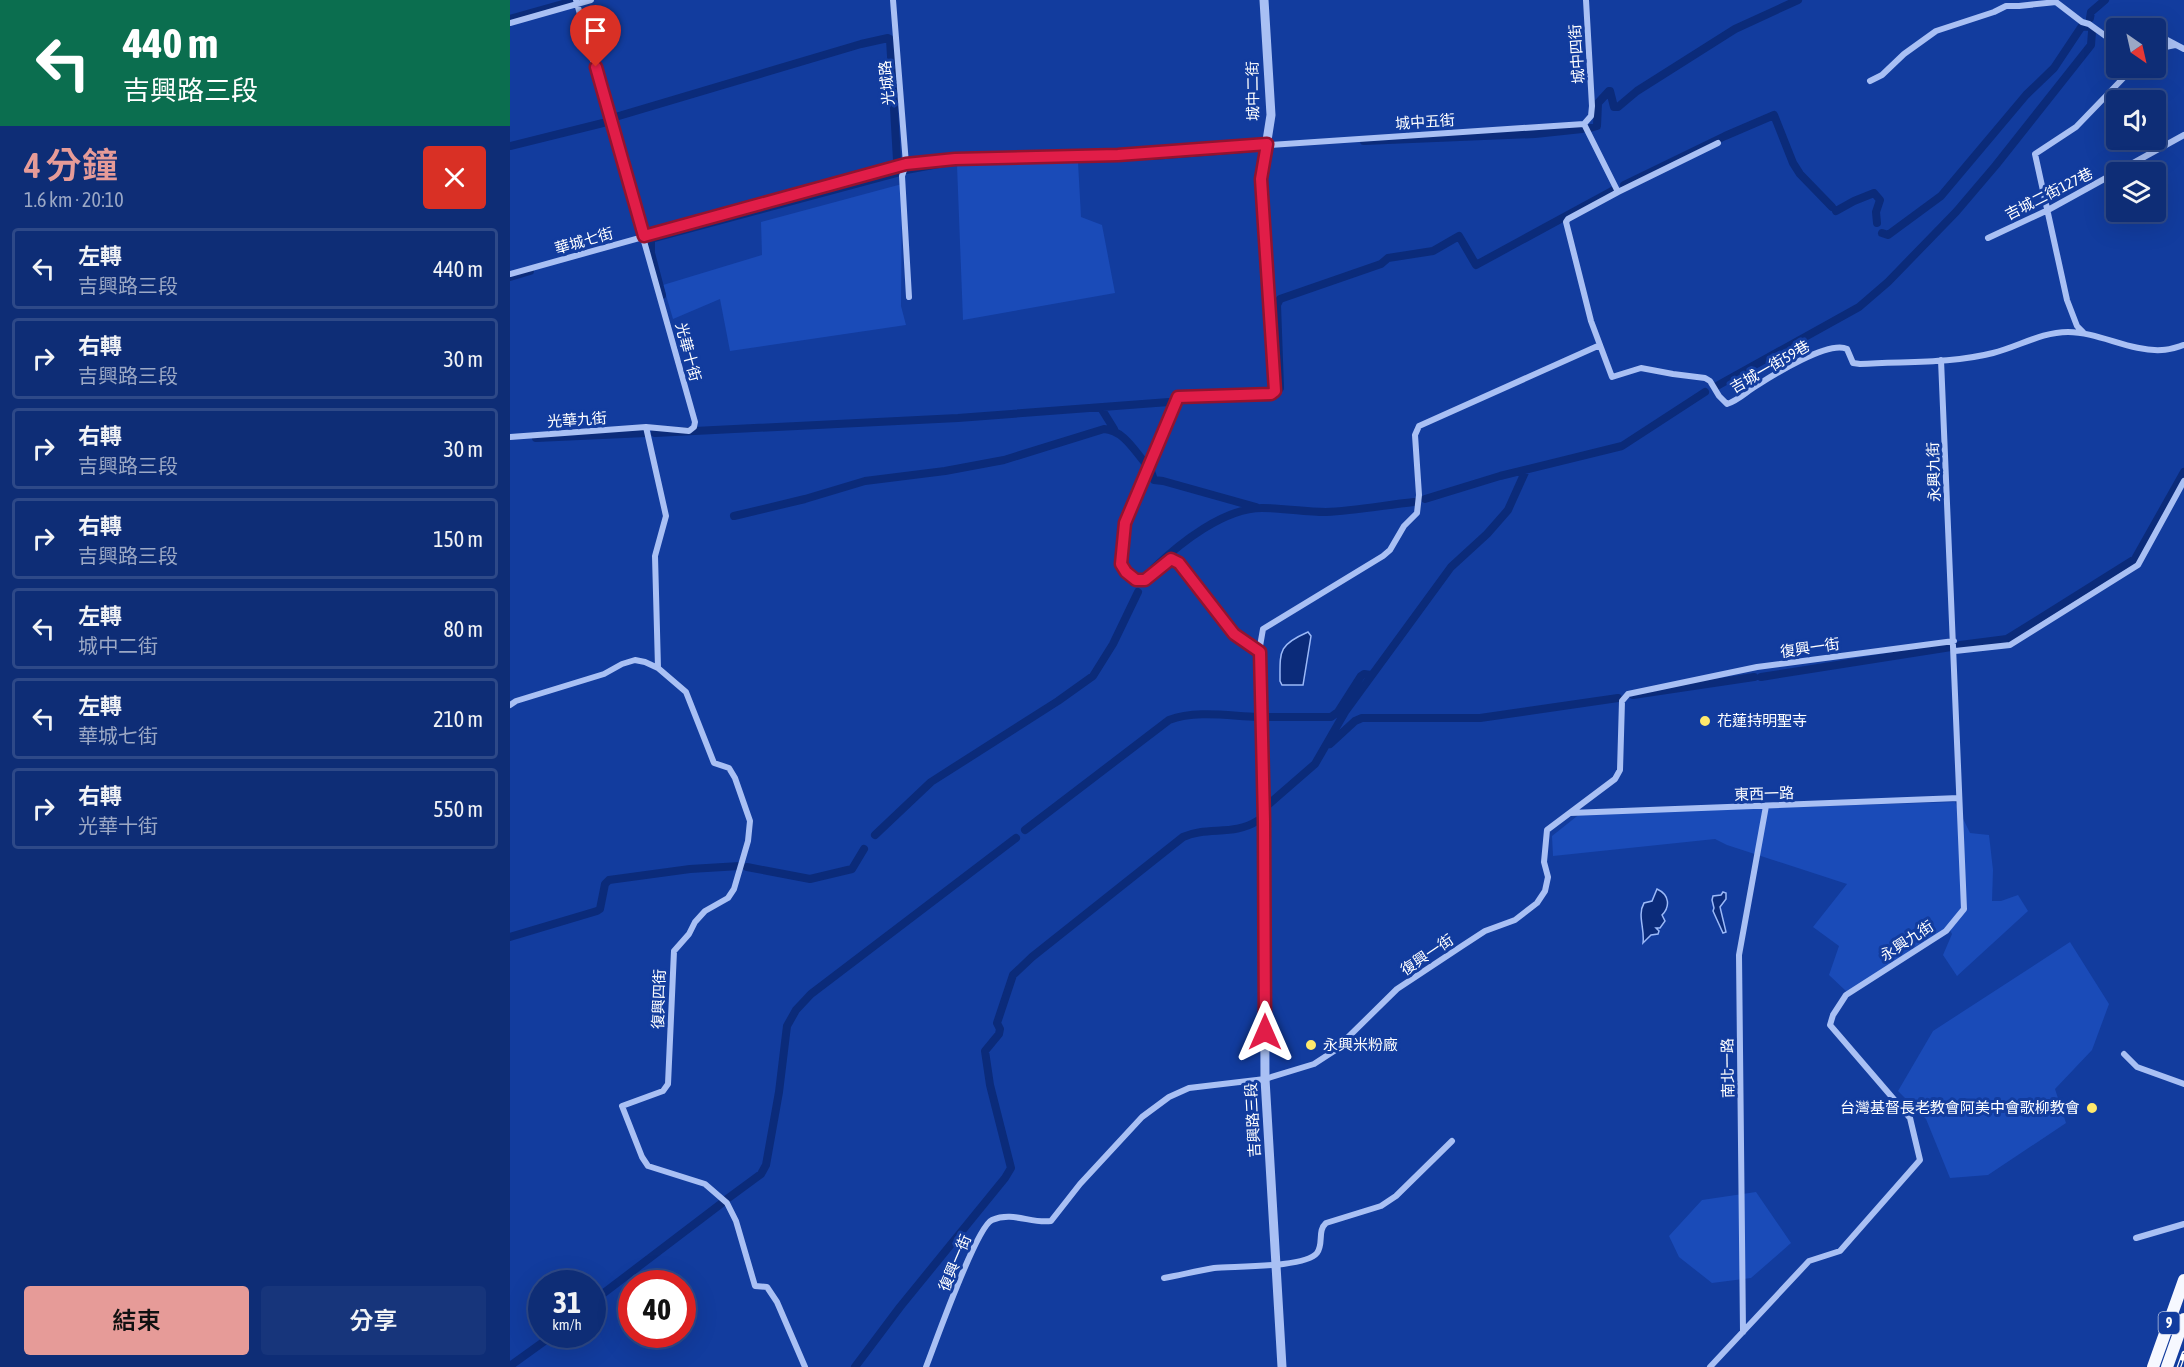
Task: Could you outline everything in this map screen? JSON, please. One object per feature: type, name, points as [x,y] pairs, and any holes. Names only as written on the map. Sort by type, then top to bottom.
[{"type":"main road","name":"9","points":[[2153,1367],[2184,1280]]},
{"type":"main road","name":"9","points":[[2167,1367],[2184,1319]]},
{"type":"street","points":[[510,23],[577,2],[591,0]]},
{"type":"street","name":"光城路","points":[[892,0],[906,164],[902,176],[909,297]]},
{"type":"street","name":"城中二街","points":[[1260,652],[1234,634],[1179,563],[1171,559],[1145,580],[1136,580],[1126,572],[1121,564],[1125,523],[1178,397],[1271,394],[1275,391],[1261,179],[1270,115],[1264,0]]},
{"type":"street","name":"城中四街","points":[[1584,124],[1591,116],[1592,106],[1586,0]]},
{"type":"street","name":"光華十街","points":[[577,2],[695,422],[694,427],[689,431],[646,427]]},
{"type":"street","points":[[1870,81],[1882,75],[1904,54],[1936,31],[2006,6],[2056,2],[2082,22],[2090,24],[2106,36]]},
{"type":"street","points":[[2166,40],[2184,49]]},
{"type":"street","points":[[2166,47],[2175,45]]},
{"type":"street","points":[[2082,332],[2077,326],[2067,300],[2035,154],[2076,127],[2123,78]]},
{"type":"street","points":[[1584,124],[1618,192],[1718,143]]},
{"type":"street","name":"城中五街","points":[[1267,144],[1584,124]]},
{"type":"street","name":"吉城二街127巷","points":[[1988,238],[2049,210],[2184,135]]},
{"type":"street","name":"華城七街","points":[[510,274],[906,164],[955,159],[1118,155],[1267,144]]},
{"type":"street","name":"吉城一街59巷","points":[[1618,192],[1566,222],[1591,321],[1612,377],[1641,368],[1673,375],[1705,378],[1710,381],[1727,404],[1818,352],[1842,346],[1847,349],[1853,363],[1860,364],[1941,360],[1992,354],[2056,333],[2082,332],[2148,349],[2162,350],[2184,345]]},
{"type":"street","points":[[1260,652],[1263,629],[1383,556],[1390,550],[1404,526],[1417,513],[1419,495],[1415,435],[1419,426],[1600,345]]},
{"type":"street","name":"永興九街","points":[[1710,1367],[1809,1261],[1840,1251],[1920,1160],[1910,1118],[1830,1025],[1833,1015],[1846,995],[1946,931],[1964,909],[1955,651],[1941,360]]},
{"type":"street","points":[[646,427],[666,516],[655,556],[658,668]]},
{"type":"street","name":"光華九街","points":[[510,437],[646,427]]},
{"type":"street","points":[[1955,651],[2010,645],[2138,565],[2184,481]]},
{"type":"street","name":"復興一街","points":[[926,1367],[982,1228],[991,1220],[1018,1216],[1041,1222],[1051,1221],[1080,1184],[1142,1117],[1169,1097],[1189,1088],[1266,1079],[1314,1064],[1329,1055],[1397,988],[1485,931],[1515,920],[1537,903],[1545,891],[1548,876],[1544,862],[1547,830],[1615,779],[1620,770],[1622,701],[1628,694],[1757,667],[1954,641]]},
{"type":"street","name":"吉興路三段","points":[[1260,652],[1266,1079],[1282,1367]]},
{"type":"street","name":"復興四街","points":[[510,705],[516,701],[604,674],[622,664],[635,660],[645,662],[658,668],[686,692],[714,764],[729,768],[735,777],[750,821],[748,841],[734,889],[728,898],[705,911],[694,922],[689,934],[674,951],[668,1084],[663,1091],[622,1106],[642,1157],[648,1166],[705,1184],[727,1203],[736,1221],[755,1286],[767,1287],[777,1302],[805,1367]]},
{"type":"street","name":"東西一路","points":[[1570,813],[1959,798]]},
{"type":"street","name":"南北一路","points":[[1743,1332],[1739,955],[1766,806]]},
{"type":"street","points":[[2124,1053],[2137,1067],[2184,1084]]},
{"type":"street","points":[[1164,1278],[1214,1268],[1276,1265],[1316,1255],[1321,1230],[1326,1223],[1381,1206],[1396,1196],[1452,1141]]},
{"type":"street","points":[[2136,1238],[2184,1224]]},
{"type":"shaded area","points":[[1078,162],[1081,217],[1102,225],[1115,293],[963,320],[957,165]]},
{"type":"shaded area","points":[[902,184],[901,306],[906,325],[730,351],[720,299],[673,319],[663,285],[762,255],[761,222]]},
{"type":"shaded area","points":[[1308,632],[1311,636],[1303,685],[1282,685],[1280,671],[1283,650],[1291,641]]},
{"type":"shaded area","points":[[1955,802],[1970,833],[1989,835],[1993,870],[1992,901],[2001,901],[2018,895],[2028,911],[1957,976],[1943,955],[1952,934],[1950,930],[1847,992],[1829,975],[1839,946],[1813,927],[1847,884],[1727,845],[1715,839],[1553,856],[1552,836],[1581,813]]},
{"type":"shaded area","points":[[1657,889],[1664,894],[1667,901],[1662,915],[1665,921],[1660,928],[1656,928],[1659,931],[1658,934],[1651,935],[1643,943],[1642,908],[1644,903],[1652,901]]},
{"type":"shaded area","points":[[1723,892],[1726,893],[1726,899],[1720,907],[1726,932],[1723,933],[1713,911],[1712,900],[1713,896],[1721,895]]},
{"type":"shaded area","points":[[2070,942],[2109,1004],[2092,1050],[2055,1089],[2066,1123],[1988,1175],[1950,1178],[1926,1119],[1898,1091],[1933,1031]]},
{"type":"shaded area","points":[[1756,1192],[1791,1243],[1751,1278],[1712,1283],[1679,1257],[1669,1236],[1702,1200]]},
{"type":"waterway","points":[[1590,128],[1597,126],[1598,103],[1609,91],[1614,107],[1618,107],[1637,91],[1735,29],[1798,0]]},
{"type":"waterway","points":[[2090,18],[2091,12],[2105,0]]},
{"type":"waterway","points":[[510,19],[570,2]]},
{"type":"waterway","points":[[1882,233],[1888,235],[1941,196],[2026,95],[2054,68],[2082,26],[2091,27]]},
{"type":"waterway","points":[[1715,387],[1859,307],[1888,282],[1956,212],[1996,165],[2091,45],[2092,32]]},
{"type":"waterway","points":[[612,118],[888,38],[890,39],[897,160]]},
{"type":"waterway","points":[[1624,185],[1774,115],[1793,163],[1800,174],[1832,207]]},
{"type":"waterway","points":[[510,146],[603,123]]},
{"type":"waterway","points":[[1364,141],[1535,134],[1582,129]]},
{"type":"waterway","points":[[1152,156],[1243,149]]},
{"type":"waterway","points":[[906,170],[944,163]]},
{"type":"waterway","points":[[662,295],[651,253],[651,239],[897,173]]},
{"type":"waterway","points":[[1273,396],[1280,388],[1277,305],[1280,299],[1381,264],[1388,258],[1433,251],[1459,236],[1476,265],[1612,191]]},
{"type":"waterway","points":[[1836,211],[1874,193],[1880,200],[1876,212],[1877,223]]},
{"type":"waterway","points":[[510,277],[530,271]]},
{"type":"waterway","points":[[1425,499],[1500,476],[1622,446],[1705,392]]},
{"type":"waterway","points":[[655,433],[958,418],[1169,402]]},
{"type":"waterway","points":[[1101,408],[1114,429]]},
{"type":"waterway","points":[[734,516],[805,499],[865,481],[945,471],[1004,460],[1104,429],[1111,430],[1122,437],[1146,464]]},
{"type":"waterway","points":[[536,438],[646,433]]},
{"type":"waterway","points":[[1269,804],[1315,764],[1345,712],[1451,567],[1487,534],[1508,510],[1526,470]]},
{"type":"waterway","points":[[1151,471],[1154,480],[1256,507]]},
{"type":"waterway","points":[[1960,645],[2007,639],[2135,559],[2184,472]]},
{"type":"waterway","points":[[1154,568],[1176,548],[1218,520],[1248,510],[1270,508],[1326,512],[1414,502]]},
{"type":"waterway","points":[[875,835],[931,782],[1093,676],[1113,644],[1138,592]]},
{"type":"waterway","points":[[1761,677],[1951,647]]},
{"type":"waterway","points":[[1266,717],[1331,717],[1338,712],[1361,676],[1371,675]]},
{"type":"waterway","points":[[1633,695],[1754,677]]},
{"type":"waterway","points":[[1330,744],[1355,721],[1362,718],[1480,718],[1618,698]]},
{"type":"waterway","points":[[1025,830],[1169,720],[1201,714],[1257,717]]},
{"type":"waterway","points":[[855,1367],[1011,1168],[990,1085],[985,1051],[999,1034],[1000,1029],[997,1023],[1013,975],[1032,957],[1183,837],[1201,832],[1230,830],[1248,826],[1257,821]]},
{"type":"waterway","points":[[727,1199],[761,1174],[766,1165],[779,1092],[787,1026],[796,1010],[811,994],[1016,838]]},
{"type":"waterway","points":[[747,867],[810,879],[852,869],[864,849]]},
{"type":"waterway","points":[[510,937],[597,911],[600,909],[605,884],[609,880],[690,869],[740,866]]},
{"type":"waterway","points":[[606,1291],[722,1203]]},
{"type":"waterway","points":[[510,1366],[535,1348]]},
{"type":"railway","points":[[2179,1367],[2184,1353]]},
{"type":"place","name":"花蓮持明聖寺","points":[[1705,721]]},
{"type":"place","name":"永興米粉廠","points":[[1311,1045]]},
{"type":"place","name":"台灣基督長老教會阿美中會歌柳教會","points":[[2092,1108]]},
{"type":"route","points":[[596,67],[644,236],[906,164],[955,159],[1118,155],[1267,144],[1261,179],[1275,391],[1271,394],[1178,397],[1125,523],[1121,564],[1126,572],[1136,580],[1145,580],[1171,559],[1179,563],[1234,634],[1260,652],[1265,1032]]}]
